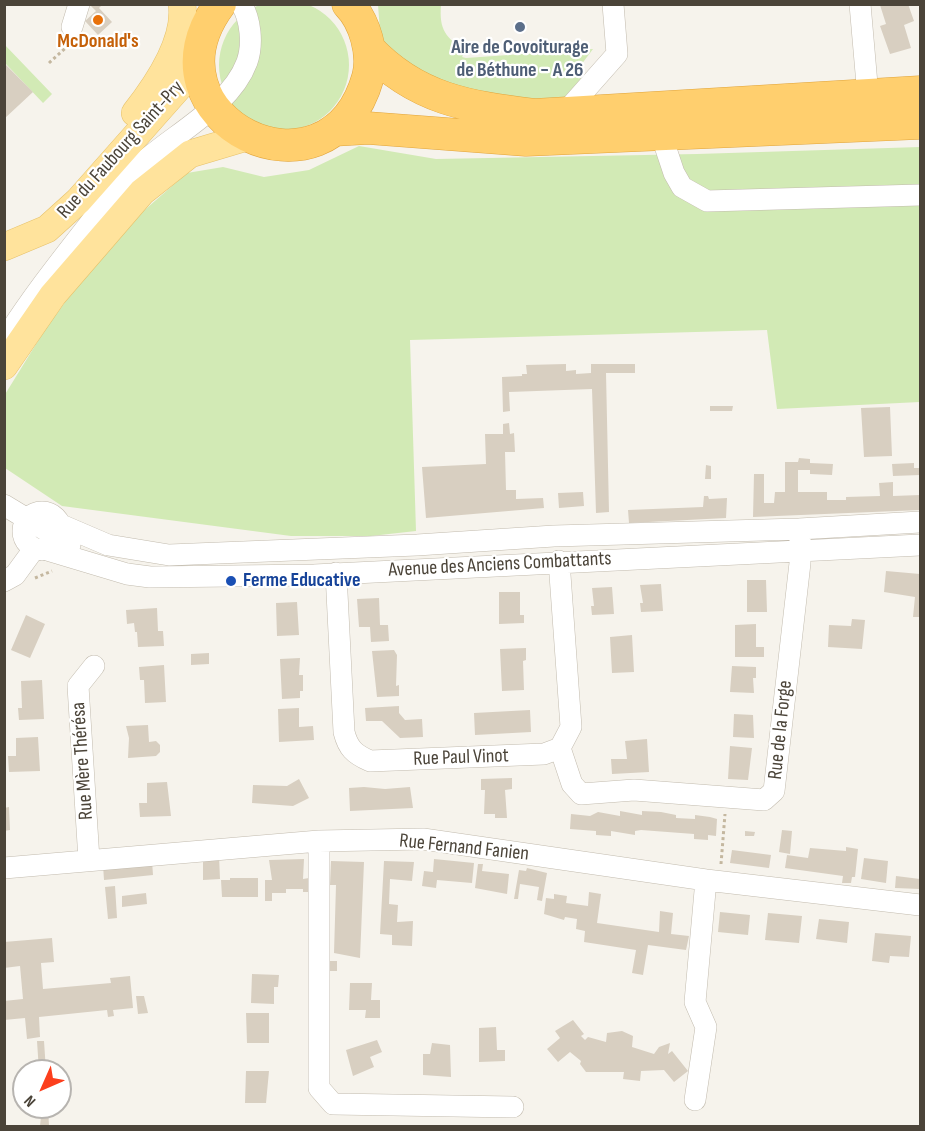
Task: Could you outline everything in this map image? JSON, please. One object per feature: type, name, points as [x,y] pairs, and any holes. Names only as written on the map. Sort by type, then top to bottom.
[{"type":"highway","points":[[220,7],[202,39],[199,60],[201,78],[213,108],[229,125],[247,137],[268,144],[291,145],[314,141],[334,130],[351,114],[363,94],[369,72],[361,21]]},
{"type":"highway","points":[[361,21],[389,70],[409,83],[440,96],[496,110],[563,115],[921,92]]},
{"type":"highway","points":[[334,130],[368,128],[526,140],[921,123]]},
{"type":"main road","points":[[92,185],[111,146],[155,88],[173,53],[182,4]]},
{"type":"main road","name":"Rue du Faubourg Saint-Pry","points":[[4,247],[47,229],[92,185],[186,79],[199,60]]},
{"type":"main road","points":[[4,366],[53,295],[142,192],[190,154],[247,137]]},
{"type":"street","points":[[72,27],[79,4]]},
{"type":"street","points":[[563,115],[617,54],[613,4]]},
{"type":"street","points":[[860,4],[868,96]]},
{"type":"street","points":[[4,341],[42,284],[127,177],[161,145],[213,108],[248,61],[251,43],[249,30],[220,7]]},
{"type":"street","points":[[661,134],[674,173],[682,187],[707,201],[921,195]]},
{"type":"street","name":"Avenue des Anciens Combattants","points":[[4,492],[41,533]]},
{"type":"street","points":[[4,505],[41,533],[71,546],[117,563],[176,569],[741,543],[771,530],[921,522]]},
{"type":"street","name":"Avenue des Anciens Combattants","points":[[4,524],[41,533],[127,574],[150,577],[336,573],[921,545]]},
{"type":"street","name":"Rue de la Forge","points":[[560,748],[572,784],[581,794],[634,790],[764,800],[774,791],[800,550],[799,529]]},
{"type":"street","points":[[4,581],[15,575],[41,533]]},
{"type":"street","points":[[836,549],[846,540],[921,536]]},
{"type":"street","points":[[559,561],[572,727],[560,748]]},
{"type":"street","name":"Rue Paul Vinot","points":[[336,573],[344,732],[348,745],[357,756],[370,761],[544,754],[560,748]]},
{"type":"street","name":"Rue Mère Thérésa","points":[[89,860],[78,686],[94,666]]},
{"type":"street","name":"Rue Fernand Fanien","points":[[4,868],[319,841],[423,839],[713,873],[921,904]]},
{"type":"street","points":[[319,841],[319,1089],[333,1104],[513,1107]]},
{"type":"street","points":[[695,1100],[706,1027],[695,1002],[713,873]]},
{"type":"path","points":[[713,873],[726,797]]},
{"type":"green space","points":[[284,0],[309,5],[330,19],[344,40],[349,65],[344,90],[330,111],[309,125],[284,130],[259,125],[238,111],[224,90],[219,65],[224,40],[238,19],[259,5]]},
{"type":"green space","points":[[378,5],[441,5],[441,21],[445,32],[465,52],[462,57],[466,58],[593,49],[575,73],[583,80],[554,108],[424,80],[385,49],[380,31]]},
{"type":"green space","points":[[4,44],[52,94],[43,103],[5,63]]},
{"type":"green space","points":[[359,146],[436,159],[920,147],[920,402],[777,409],[767,330],[410,340],[416,531],[371,536],[291,536],[62,506],[5,468],[4,396],[46,328],[100,255],[132,221],[187,173],[223,167],[264,177],[309,170]]},
{"type":"building","name":"McDonald's","points":[[89,4],[103,4],[99,8],[112,22],[98,35],[85,21],[96,11]]},
{"type":"building","points":[[908,4],[914,21],[904,25],[911,48],[890,54],[880,26],[886,24],[880,5]]},
{"type":"building","points":[[4,63],[33,92],[4,119]]},
{"type":"building","points":[[566,364],[566,371],[576,370],[576,374],[591,373],[591,364],[635,364],[635,373],[606,373],[609,512],[596,513],[592,389],[509,392],[510,411],[503,412],[502,377],[527,374],[526,365]]},
{"type":"building","points":[[710,406],[733,406],[732,411],[710,411]]},
{"type":"building","points":[[890,407],[892,456],[864,457],[861,408]]},
{"type":"building","points":[[509,423],[510,434],[514,433],[515,452],[505,452],[506,490],[516,490],[516,499],[543,498],[544,508],[426,518],[422,467],[486,464],[485,434],[503,434],[503,424]]},
{"type":"building","points":[[799,458],[810,459],[810,463],[833,464],[832,475],[810,474],[810,470],[798,470],[798,492],[827,492],[827,500],[846,500],[846,497],[880,496],[879,483],[893,482],[893,496],[920,495],[920,510],[753,517],[754,474],[764,474],[764,503],[774,503],[775,492],[785,492],[785,462],[798,462]]},
{"type":"building","points":[[914,463],[914,468],[920,468],[920,475],[893,476],[892,464]]},
{"type":"building","points":[[706,465],[711,466],[711,479],[705,479]]},
{"type":"building","points":[[583,492],[584,506],[559,508],[558,493]]},
{"type":"building","points":[[704,496],[708,496],[709,499],[727,498],[726,518],[629,523],[628,510],[703,507]]},
{"type":"building","points":[[886,571],[920,574],[920,617],[913,617],[915,597],[884,592]]},
{"type":"building","points":[[747,580],[766,580],[767,612],[747,612]]},
{"type":"building","points":[[661,584],[663,611],[641,612],[640,603],[643,603],[640,585]]},
{"type":"building","points":[[612,587],[614,614],[592,615],[591,606],[594,606],[592,588]]},
{"type":"building","points":[[499,592],[520,592],[520,615],[524,615],[524,623],[499,624]]},
{"type":"building","points":[[379,598],[380,625],[388,625],[389,641],[371,642],[370,627],[359,627],[357,599]]},
{"type":"building","points":[[297,602],[299,635],[277,636],[276,603]]},
{"type":"building","points":[[157,608],[158,631],[163,631],[164,646],[138,647],[137,632],[135,632],[134,623],[127,624],[126,610]]},
{"type":"building","points":[[26,615],[45,624],[30,658],[11,650]]},
{"type":"building","points":[[852,619],[865,620],[862,649],[828,647],[829,625],[851,626]]},
{"type":"building","points":[[756,624],[756,647],[764,647],[764,657],[735,657],[735,625]]},
{"type":"building","points":[[632,635],[634,672],[612,673],[610,637]]},
{"type":"building","points":[[526,648],[526,660],[523,661],[524,690],[502,691],[500,649]]},
{"type":"building","points":[[394,650],[397,655],[396,686],[399,685],[399,696],[377,697],[372,651]]},
{"type":"building","points":[[209,653],[209,664],[191,665],[191,654]]},
{"type":"building","points":[[300,658],[299,675],[303,675],[303,691],[300,691],[300,698],[282,699],[280,659]]},
{"type":"building","points":[[164,665],[166,702],[145,703],[144,680],[140,680],[139,667]]},
{"type":"building","points":[[732,666],[756,667],[756,678],[753,678],[754,693],[730,692]]},
{"type":"building","points":[[42,680],[44,719],[19,720],[18,708],[22,708],[21,681]]},
{"type":"building","points":[[399,706],[399,713],[405,720],[422,719],[423,737],[400,738],[382,721],[366,721],[365,708]]},
{"type":"building","points":[[299,708],[299,727],[313,726],[314,740],[279,742],[278,709]]},
{"type":"building","points":[[530,710],[531,732],[475,735],[474,713]]},
{"type":"building","points":[[734,714],[753,715],[754,738],[733,737]]},
{"type":"building","points":[[148,725],[149,742],[156,741],[160,745],[160,752],[156,756],[128,758],[129,738],[126,726]]},
{"type":"building","points":[[38,737],[40,771],[9,772],[8,756],[16,756],[16,738]]},
{"type":"building","points":[[647,739],[649,772],[612,774],[611,759],[627,759],[625,741]]},
{"type":"building","points":[[730,746],[752,748],[748,780],[728,779]]},
{"type":"building","points":[[512,778],[512,789],[505,790],[507,818],[495,818],[495,814],[484,814],[485,790],[481,790],[481,779]]},
{"type":"building","points":[[299,779],[309,798],[293,806],[252,803],[253,785],[287,786]]},
{"type":"building","points":[[167,782],[171,816],[140,817],[139,803],[147,803],[147,783]]},
{"type":"building","points":[[410,787],[413,808],[350,811],[349,788],[385,789]]},
{"type":"building","points":[[9,807],[10,830],[4,831],[4,808]]},
{"type":"building","points":[[620,811],[642,815],[642,811],[661,812],[676,815],[676,818],[695,819],[695,815],[710,817],[717,819],[716,836],[708,835],[708,840],[694,839],[694,834],[641,830],[635,831],[635,835],[611,831],[611,836],[596,835],[596,831],[570,829],[571,814],[590,816],[598,812],[620,816]]},
{"type":"building","points":[[782,830],[792,831],[790,854],[779,852]]},
{"type":"building","points":[[745,831],[755,832],[754,836],[745,836]]},
{"type":"building","points":[[846,847],[858,849],[855,877],[852,877],[851,883],[842,883],[843,876],[785,868],[787,855],[808,858],[810,848],[846,851]]},
{"type":"building","points":[[732,850],[771,855],[769,868],[730,863]]},
{"type":"building","points":[[219,855],[220,879],[203,880],[203,856]]},
{"type":"building","points":[[864,858],[888,861],[886,883],[861,879]]},
{"type":"building","points":[[304,859],[303,879],[309,878],[309,892],[303,892],[303,889],[286,889],[286,893],[272,893],[272,901],[265,901],[265,880],[272,880],[269,860]]},
{"type":"building","points":[[434,859],[474,863],[472,883],[437,880],[436,888],[422,886],[424,871],[433,872]]},
{"type":"building","points":[[152,861],[153,875],[104,880],[103,865]]},
{"type":"building","points":[[331,861],[364,862],[360,958],[334,953],[336,885],[330,885]]},
{"type":"building","points":[[384,861],[414,862],[412,881],[390,879],[389,904],[398,905],[397,922],[413,921],[412,946],[392,945],[392,935],[380,934]]},
{"type":"building","points":[[478,864],[483,864],[482,871],[509,874],[507,894],[475,888]]},
{"type":"building","points":[[527,868],[547,873],[542,901],[537,900],[539,887],[520,884],[518,899],[514,899],[519,870],[526,871]]},
{"type":"building","points":[[896,876],[920,879],[920,889],[895,888]]},
{"type":"building","points":[[230,878],[258,878],[258,897],[222,897],[221,880],[230,880]]},
{"type":"building","points":[[115,886],[117,918],[108,919],[105,887]]},
{"type":"building","points":[[589,892],[601,894],[597,923],[659,932],[660,911],[673,913],[671,934],[689,936],[686,950],[648,945],[643,975],[632,973],[636,950],[584,942],[585,931],[576,929],[577,919],[565,917],[564,920],[544,914],[546,898],[554,899],[554,894],[567,896],[566,903],[588,906]]},
{"type":"building","points":[[146,893],[147,904],[122,907],[122,896]]},
{"type":"building","points":[[720,912],[750,915],[748,935],[718,932]]},
{"type":"building","points":[[768,913],[802,916],[799,943],[765,940]]},
{"type":"building","points":[[819,919],[849,922],[847,943],[816,939]]},
{"type":"building","points":[[875,933],[911,936],[909,957],[890,956],[889,963],[872,961]]},
{"type":"building","points":[[52,938],[54,962],[41,963],[43,989],[111,983],[110,978],[130,976],[133,1008],[113,1010],[114,1016],[108,1017],[107,1010],[39,1017],[40,1037],[27,1039],[25,1018],[4,1020],[4,1001],[23,999],[20,966],[4,968],[4,942]]},
{"type":"building","points":[[328,961],[337,961],[337,971],[328,971]]},
{"type":"building","points":[[252,974],[279,975],[278,987],[274,987],[274,1004],[251,1003]]},
{"type":"building","points":[[350,983],[372,983],[371,1000],[380,1000],[380,1018],[365,1018],[366,1010],[349,1010]]},
{"type":"building","points":[[136,996],[144,996],[148,1013],[138,1014]]},
{"type":"building","points":[[246,1013],[269,1013],[269,1043],[247,1043]]},
{"type":"building","points":[[573,1020],[584,1034],[581,1036],[585,1040],[588,1037],[606,1042],[607,1033],[622,1031],[633,1036],[632,1047],[654,1054],[659,1047],[670,1043],[668,1054],[672,1051],[688,1071],[674,1082],[664,1070],[641,1071],[640,1081],[623,1079],[624,1072],[586,1072],[580,1064],[581,1061],[570,1052],[558,1062],[547,1049],[560,1038],[555,1031]]},
{"type":"building","points":[[496,1027],[497,1050],[505,1050],[505,1061],[479,1062],[479,1028]]},
{"type":"building","points":[[377,1040],[382,1052],[370,1057],[374,1067],[353,1076],[346,1050]]},
{"type":"building","points":[[37,1041],[44,1041],[45,1059],[38,1059]]},
{"type":"building","points":[[432,1043],[450,1045],[451,1077],[423,1075],[423,1054],[430,1054]]},
{"type":"building","points":[[246,1071],[269,1071],[266,1103],[245,1103]]},
{"type":"building","points":[[41,1119],[49,1119],[49,1126],[40,1126]]},
{"type":"place","name":"McDonald's","points":[[98,20]]},
{"type":"place","name":"Aire de Covoiturage de Béthune − A 26","points":[[520,27]]},
{"type":"place","name":"Ferme Educative","points":[[231,581]]}]
